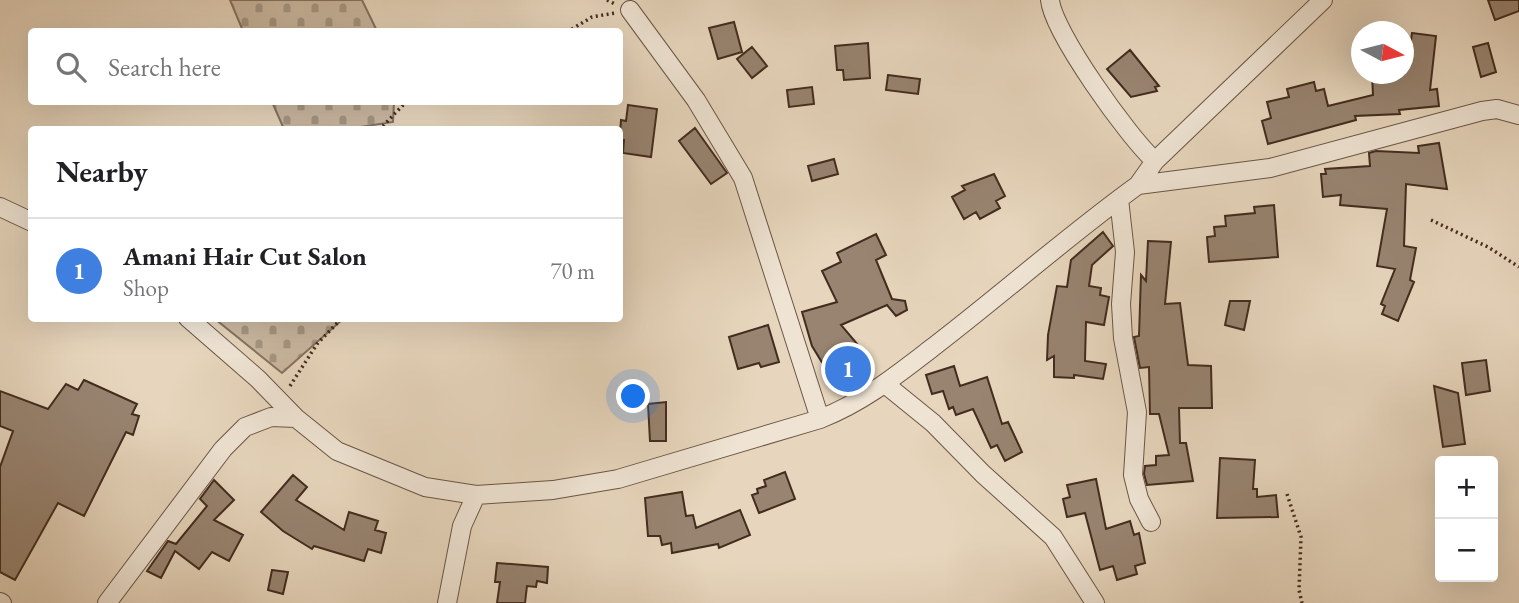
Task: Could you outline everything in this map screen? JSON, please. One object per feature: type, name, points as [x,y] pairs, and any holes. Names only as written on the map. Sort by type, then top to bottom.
[{"type":"street","points":[[1050,0],[1081,65],[1140,148],[1155,161]]},
{"type":"street","points":[[192,322],[296,418],[337,451],[425,487],[477,495],[553,490],[618,479],[820,419],[849,407],[885,384],[1138,185],[1155,161],[1322,0]]},
{"type":"street","points":[[630,10],[696,100],[743,178],[820,419]]},
{"type":"street","points":[[1138,185],[1270,168],[1482,111],[1497,109],[1519,114]]},
{"type":"street","points":[[1119,199],[1125,252],[1121,304],[1123,338],[1137,412],[1133,475],[1139,499],[1151,522]]},
{"type":"street","points":[[0,207],[28,220]]},
{"type":"street","points":[[885,384],[933,423],[983,474],[1053,537],[1095,603]]},
{"type":"street","points":[[107,603],[192,486],[245,427],[271,417],[296,418]]},
{"type":"street","points":[[447,603],[461,526],[477,495]]},
{"type":"path","points":[[574,28],[592,17],[630,10]]},
{"type":"path","points":[[383,126],[403,105]]},
{"type":"path","points":[[1431,220],[1488,247],[1519,267]]},
{"type":"path","points":[[280,402],[317,344],[338,322]]},
{"type":"path","points":[[1287,494],[1301,537],[1299,590],[1303,603]]},
{"type":"green space","points":[[230,0],[362,0],[376,28],[242,28]]},
{"type":"green space","points":[[273,105],[394,105],[393,122],[367,126],[283,126]]},
{"type":"green space","points":[[219,322],[340,322],[282,373]]},
{"type":"building","points":[[1488,0],[1519,0],[1519,11],[1495,20]]},
{"type":"building","points":[[734,22],[742,52],[718,59],[709,28]]},
{"type":"building","points":[[1414,33],[1436,36],[1430,90],[1437,89],[1439,106],[1399,110],[1400,114],[1355,116],[1356,120],[1268,144],[1262,121],[1271,118],[1267,102],[1289,97],[1287,89],[1314,82],[1316,91],[1324,89],[1328,106],[1373,95],[1372,84],[1414,84]]},
{"type":"building","points":[[868,43],[870,78],[844,80],[843,70],[837,70],[835,46]]},
{"type":"building","points":[[1488,43],[1496,72],[1481,77],[1473,47]]},
{"type":"building","points":[[752,47],[767,66],[752,78],[737,59]]},
{"type":"building","points":[[1130,50],[1159,86],[1155,87],[1157,91],[1131,97],[1107,69]]},
{"type":"building","points":[[888,75],[920,79],[918,94],[886,90]]},
{"type":"building","points":[[812,87],[814,104],[789,107],[787,90]]},
{"type":"building","points":[[628,105],[657,109],[651,157],[623,153],[621,120],[626,121]]},
{"type":"building","points":[[695,128],[727,173],[711,184],[679,141]]},
{"type":"building","points":[[1439,143],[1447,189],[1406,184],[1404,246],[1416,248],[1410,280],[1414,282],[1398,321],[1382,314],[1385,306],[1381,304],[1395,269],[1377,266],[1387,209],[1340,205],[1341,195],[1323,197],[1321,174],[1326,174],[1325,169],[1370,166],[1369,153],[1376,151],[1419,153],[1418,146]]},
{"type":"building","points":[[834,159],[838,174],[812,181],[808,166]]},
{"type":"building","points":[[994,174],[1005,196],[996,201],[1000,208],[980,219],[976,212],[964,219],[952,197],[965,190],[962,186]]},
{"type":"building","points":[[1274,205],[1278,257],[1209,262],[1207,237],[1215,236],[1214,227],[1226,226],[1225,216],[1255,213],[1254,207]]},
{"type":"building","points":[[1103,232],[1113,246],[1092,265],[1089,286],[1101,288],[1100,295],[1109,297],[1104,325],[1086,322],[1085,361],[1106,364],[1103,379],[1074,375],[1074,378],[1054,377],[1054,356],[1047,360],[1048,335],[1057,286],[1067,287],[1071,260]]},
{"type":"building","points":[[876,234],[886,255],[876,260],[892,299],[905,301],[907,310],[896,316],[887,305],[841,325],[864,352],[871,370],[844,381],[834,357],[823,364],[812,346],[802,312],[837,302],[822,271],[841,262],[837,253]]},
{"type":"building","points":[[1148,241],[1171,242],[1165,304],[1180,303],[1188,365],[1211,366],[1212,408],[1179,408],[1180,443],[1186,443],[1193,481],[1147,485],[1144,474],[1145,466],[1156,465],[1156,456],[1169,455],[1159,414],[1150,414],[1149,367],[1140,368],[1134,337],[1139,336],[1141,275],[1146,281]]},
{"type":"building","points":[[1230,301],[1250,301],[1244,330],[1225,325]]},
{"type":"building","points":[[768,325],[779,362],[761,367],[759,363],[738,369],[729,337]]},
{"type":"building","points":[[1486,360],[1490,391],[1466,395],[1462,363]]},
{"type":"building","points":[[954,366],[960,386],[987,377],[1002,424],[1008,422],[1022,452],[1005,461],[997,445],[991,448],[973,409],[956,415],[953,407],[949,409],[943,391],[932,394],[926,375]]},
{"type":"building","points":[[84,380],[137,404],[132,414],[139,416],[133,435],[126,432],[84,516],[58,503],[15,580],[0,572],[0,467],[13,431],[0,426],[0,391],[48,409],[66,384],[78,390]]},
{"type":"building","points":[[1434,386],[1458,393],[1465,444],[1443,447]]},
{"type":"building","points":[[666,402],[666,441],[650,441],[648,404]]},
{"type":"building","points":[[1220,458],[1255,460],[1253,489],[1257,489],[1257,497],[1276,495],[1278,517],[1217,518]]},
{"type":"building","points":[[785,472],[795,499],[759,513],[752,495],[758,493],[757,489],[766,486],[764,480]]},
{"type":"building","points":[[293,475],[307,487],[296,500],[344,530],[349,512],[378,521],[375,530],[386,533],[381,553],[368,549],[364,561],[314,546],[312,549],[283,531],[261,512]]},
{"type":"building","points":[[1096,479],[1106,529],[1130,521],[1134,535],[1139,533],[1145,563],[1135,566],[1137,574],[1117,580],[1113,566],[1100,570],[1085,513],[1067,517],[1063,499],[1070,497],[1067,485]]},
{"type":"building","points":[[214,480],[234,500],[214,520],[243,535],[229,561],[212,552],[199,569],[175,551],[161,578],[147,571],[168,541],[176,544],[207,506],[200,499]]},
{"type":"building","points":[[682,492],[686,516],[693,515],[696,528],[740,510],[750,535],[719,548],[718,544],[672,553],[671,543],[662,545],[660,536],[648,536],[645,498]]},
{"type":"building","points":[[497,563],[548,567],[547,583],[537,581],[536,587],[527,586],[525,603],[497,603],[500,582],[495,582]]},
{"type":"building","points":[[272,570],[288,572],[283,594],[268,590]]},
{"type":"place","name":"Amani Hair Cut Salon","points":[[848,369]]}]
